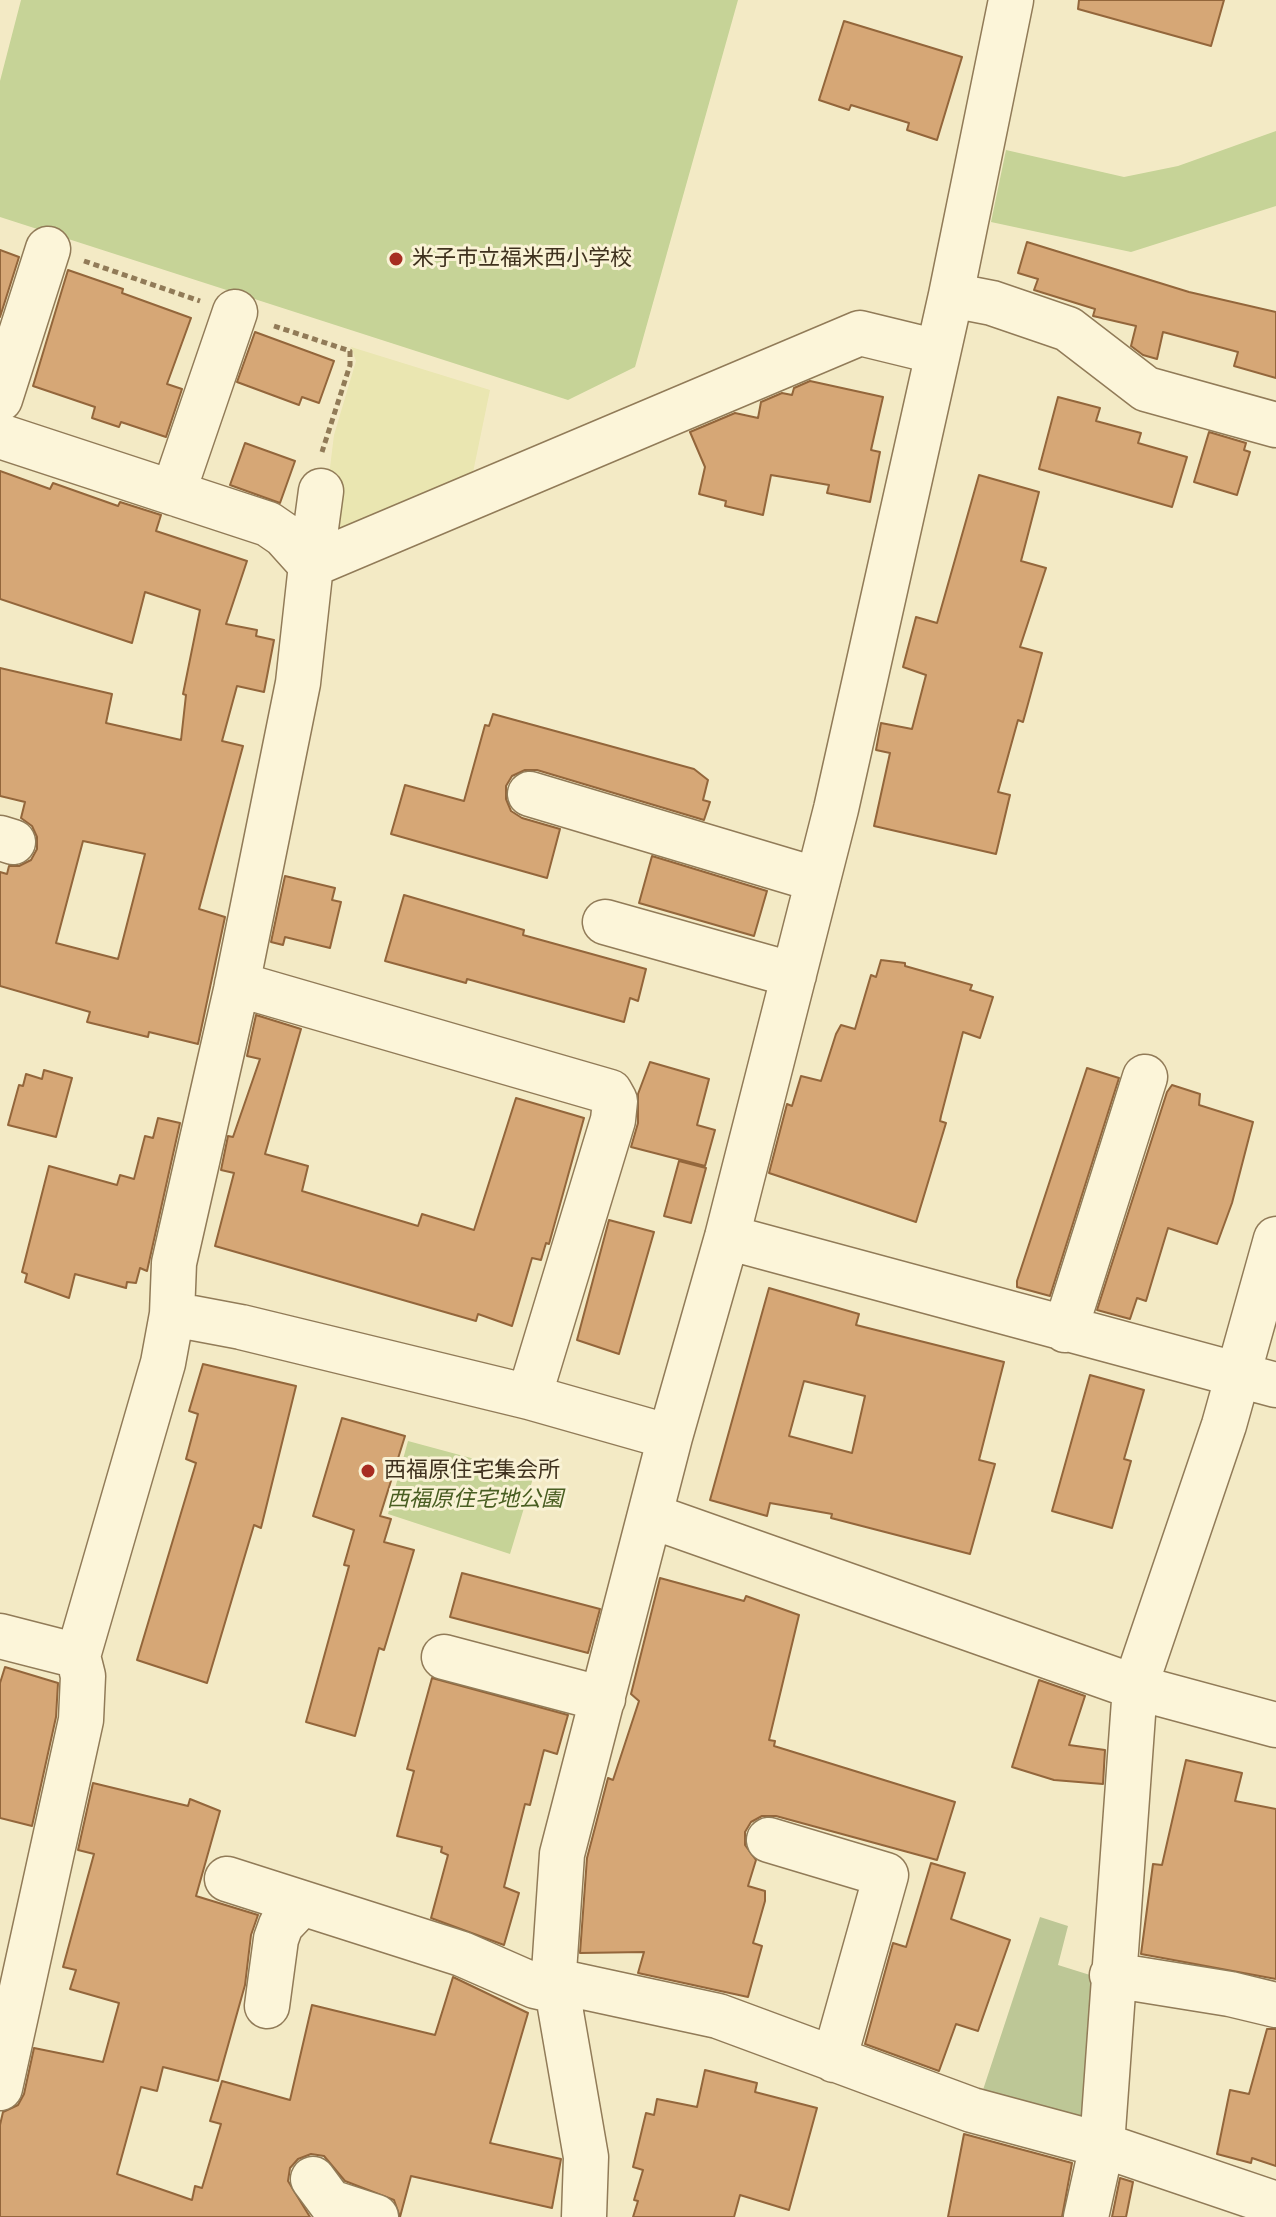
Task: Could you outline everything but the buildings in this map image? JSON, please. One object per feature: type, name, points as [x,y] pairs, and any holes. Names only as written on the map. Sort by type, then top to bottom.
[{"type":"street","points":[[584,2217],[586,2157],[556,1986],[562,1854],[670,1437],[727,1237],[818,880],[951,295],[1011,0]]},
{"type":"street","points":[[0,399],[48,249]]},
{"type":"street","points":[[951,295],[992,303],[1068,329],[1146,389],[1276,425]]},
{"type":"street","points":[[173,493],[235,312]]},
{"type":"street","points":[[311,565],[860,333],[938,352]]},
{"type":"street","points":[[0,436],[268,524],[284,535],[311,565]]},
{"type":"street","points":[[0,2088],[81,1720],[83,1676],[78,1656],[163,1363],[172,1314],[174,1263],[237,984],[298,683],[321,491]]},
{"type":"street","points":[[530,794],[818,880]]},
{"type":"street","points":[[605,922],[794,975]]},
{"type":"street","points":[[237,984],[610,1092],[615,1101],[613,1120],[529,1397]]},
{"type":"street","points":[[1065,1330],[1145,1077]]},
{"type":"street","points":[[727,1237],[1256,1379]]},
{"type":"street","points":[[1086,2217],[1102,2145],[1135,1687],[1219,1440],[1256,1379],[1276,1239]]},
{"type":"street","points":[[172,1314],[241,1327],[529,1397],[670,1437]]},
{"type":"street","points":[[651,1516],[1135,1687],[1276,1725]]},
{"type":"street","points":[[0,1636],[78,1656]]},
{"type":"street","points":[[444,1657],[603,1699]]},
{"type":"street","points":[[769,1840],[886,1875],[834,2060]]},
{"type":"street","points":[[227,1879],[462,1954],[535,1986],[556,1986],[718,2016],[972,2110],[1102,2145],[1276,2204]]},
{"type":"street","points":[[267,2006],[276,1939],[281,1925],[301,1904]]},
{"type":"street","points":[[1112,1975],[1230,1994],[1276,2005]]},
{"type":"street","points":[[313,2179],[330,2202],[376,2217]]},
{"type":"shaded area","points":[[351,347],[490,390],[470,487],[320,549],[334,435],[356,361]]},
{"type":"green space","name":"米子市立福米西小学校","points":[[21,0],[738,0],[635,367],[568,400],[0,217],[0,81]]},
{"type":"green space","points":[[1276,131],[1276,206],[1131,252],[991,222],[1006,150],[1124,177],[1178,166]]},
{"type":"green space","name":"西福原住宅地公園","points":[[408,1441],[534,1475],[510,1554],[388,1514]]},
{"type":"green space","points":[[1040,1917],[1068,1926],[1058,1965],[1106,1980],[1095,2135],[979,2102]]},
{"type":"place","name":"米子市立福米西小学校","points":[[396,259]]},
{"type":"place","name":"西福原住宅集会所","points":[[368,1471]]}]
